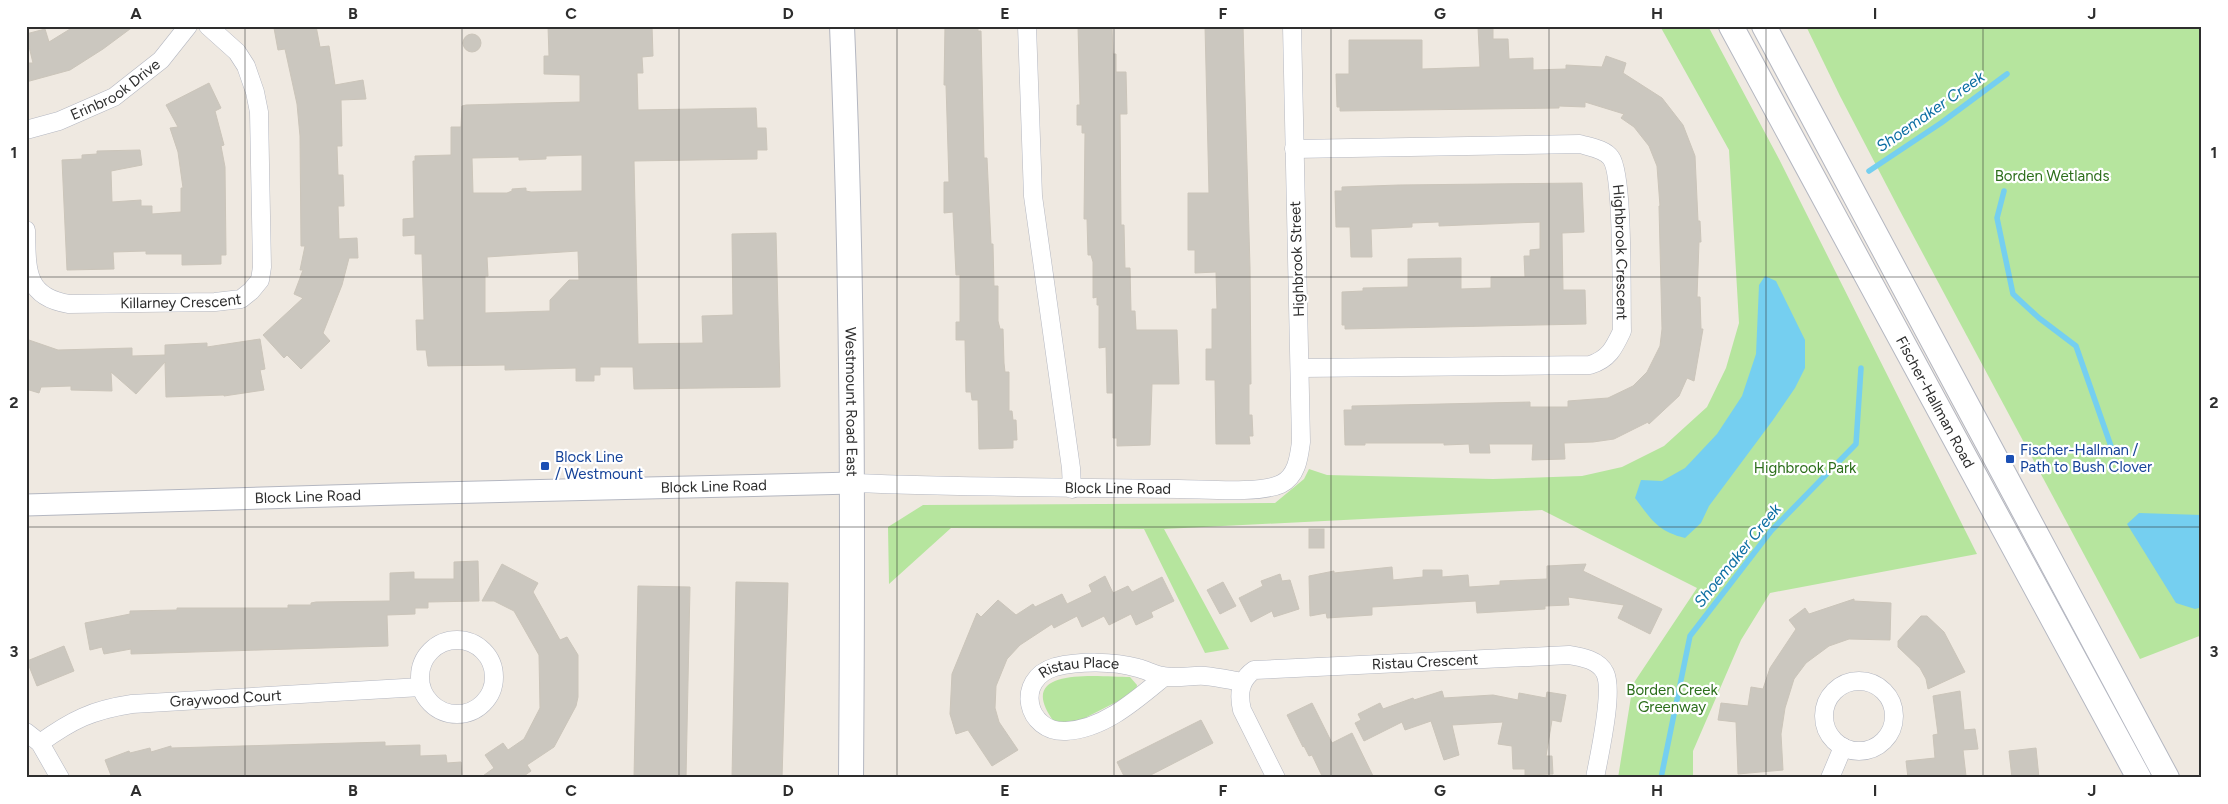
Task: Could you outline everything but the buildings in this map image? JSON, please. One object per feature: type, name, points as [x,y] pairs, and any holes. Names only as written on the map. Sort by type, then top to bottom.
[{"type":"main road","name":"Westmount Road East","points":[[842,26],[846,111],[852,483],[851,778]]},
{"type":"main road","name":"Fischer-Hallman Road","points":[[1731,26],[2140,778]]},
{"type":"main road","name":"Fischer-Hallman Road","points":[[1764,26],[2167,778]]},
{"type":"street","name":"Erinbrook Drive","points":[[26,130],[59,121],[114,97],[161,60],[188,26]]},
{"type":"street","name":"Killarney Crescent","points":[[26,230],[29,276],[41,294],[53,302],[69,304],[215,302],[241,299],[251,291],[260,280],[262,266],[259,112],[251,77],[246,66],[237,52],[208,26]]},
{"type":"street","points":[[1027,26],[1033,196],[1071,468],[1072,488]]},
{"type":"street","name":"Highbrook Street","points":[[1280,484],[1287,479],[1298,464],[1301,442],[1292,26]]},
{"type":"street","name":"Highbrook Crescent","points":[[1294,149],[1580,144],[1599,149],[1611,158],[1619,182],[1622,331],[1615,346],[1603,361],[1590,365],[1300,368]]},
{"type":"street","name":"Block Line Road","points":[[26,505],[852,483],[1072,488],[1245,489],[1280,484]]},
{"type":"street","points":[[450,640],[463,640],[474,644],[484,652],[493,668],[494,682],[490,694],[482,705],[470,711],[456,714],[444,711],[427,698],[421,687],[420,676],[427,655],[436,646],[450,640]]},
{"type":"street","name":"Ristau Crescent","points":[[1242,682],[1254,670],[1266,669],[1569,655],[1584,657],[1599,665],[1606,674],[1608,688],[1595,778]]},
{"type":"street","name":"Ristau Place","points":[[1164,677],[1131,704],[1103,721],[1066,731],[1047,727],[1038,720],[1029,703],[1033,682],[1042,673],[1055,667],[1111,663],[1136,668],[1164,677],[1206,676],[1242,682]]},
{"type":"street","points":[[1242,682],[1240,690],[1242,710],[1276,778]]},
{"type":"street","name":"Graywood Court","points":[[33,738],[61,728],[93,711],[132,704],[421,687]]},
{"type":"street","points":[[33,738],[60,778]]},
{"type":"street","points":[[1830,778],[1844,747]]},
{"type":"green space","name":"Highbrook Park","points":[[1660,26],[1708,26],[1779,159],[1977,554],[1770,593],[1741,640],[1693,751],[1693,778],[1618,778],[1633,684],[1697,588],[1542,510],[1164,529],[1229,649],[1205,653],[1144,529],[951,528],[889,584],[888,527],[923,505],[1275,503],[1304,479],[1309,469],[1327,475],[1493,479],[1582,476],[1622,467],[1664,446],[1707,407],[1726,368],[1739,323],[1729,150]]},
{"type":"green space","name":"Borden Wetlands","points":[[1806,26],[2202,26],[2202,635],[2140,659],[1900,211]]},
{"type":"green space","points":[[1081,676],[1130,677],[1137,685],[1136,692],[1073,724],[1055,723],[1044,704],[1044,691],[1051,683],[1064,678]]},
{"type":"water","points":[[1765,276],[1776,281],[1805,340],[1805,368],[1795,388],[1709,506],[1701,523],[1685,538],[1675,535],[1655,523],[1635,498],[1641,480],[1662,481],[1685,468],[1717,434],[1742,396],[1756,354],[1759,285]]},
{"type":"water","points":[[2139,513],[2202,515],[2202,607],[2195,609],[2176,603],[2127,524]]},
{"type":"waterway","name":"Shoemaker Creek","points":[[1869,171],[1941,123],[2007,74]]},
{"type":"waterway","points":[[2004,191],[1997,218],[2013,294],[2039,318],[2076,346],[2113,452]]},
{"type":"waterway","name":"Shoemaker Creek","points":[[1661,778],[1690,636],[1771,531],[1856,444],[1861,368]]},
{"type":"place","name":"Fischer-Hallman / Path to Bush Clover","points":[[2010,459]]},
{"type":"place","name":"Block Line / Westmount","points":[[545,466]]},
{"type":"park label","name":"Borden Creek Greenway","points":[[1672,698]]}]
